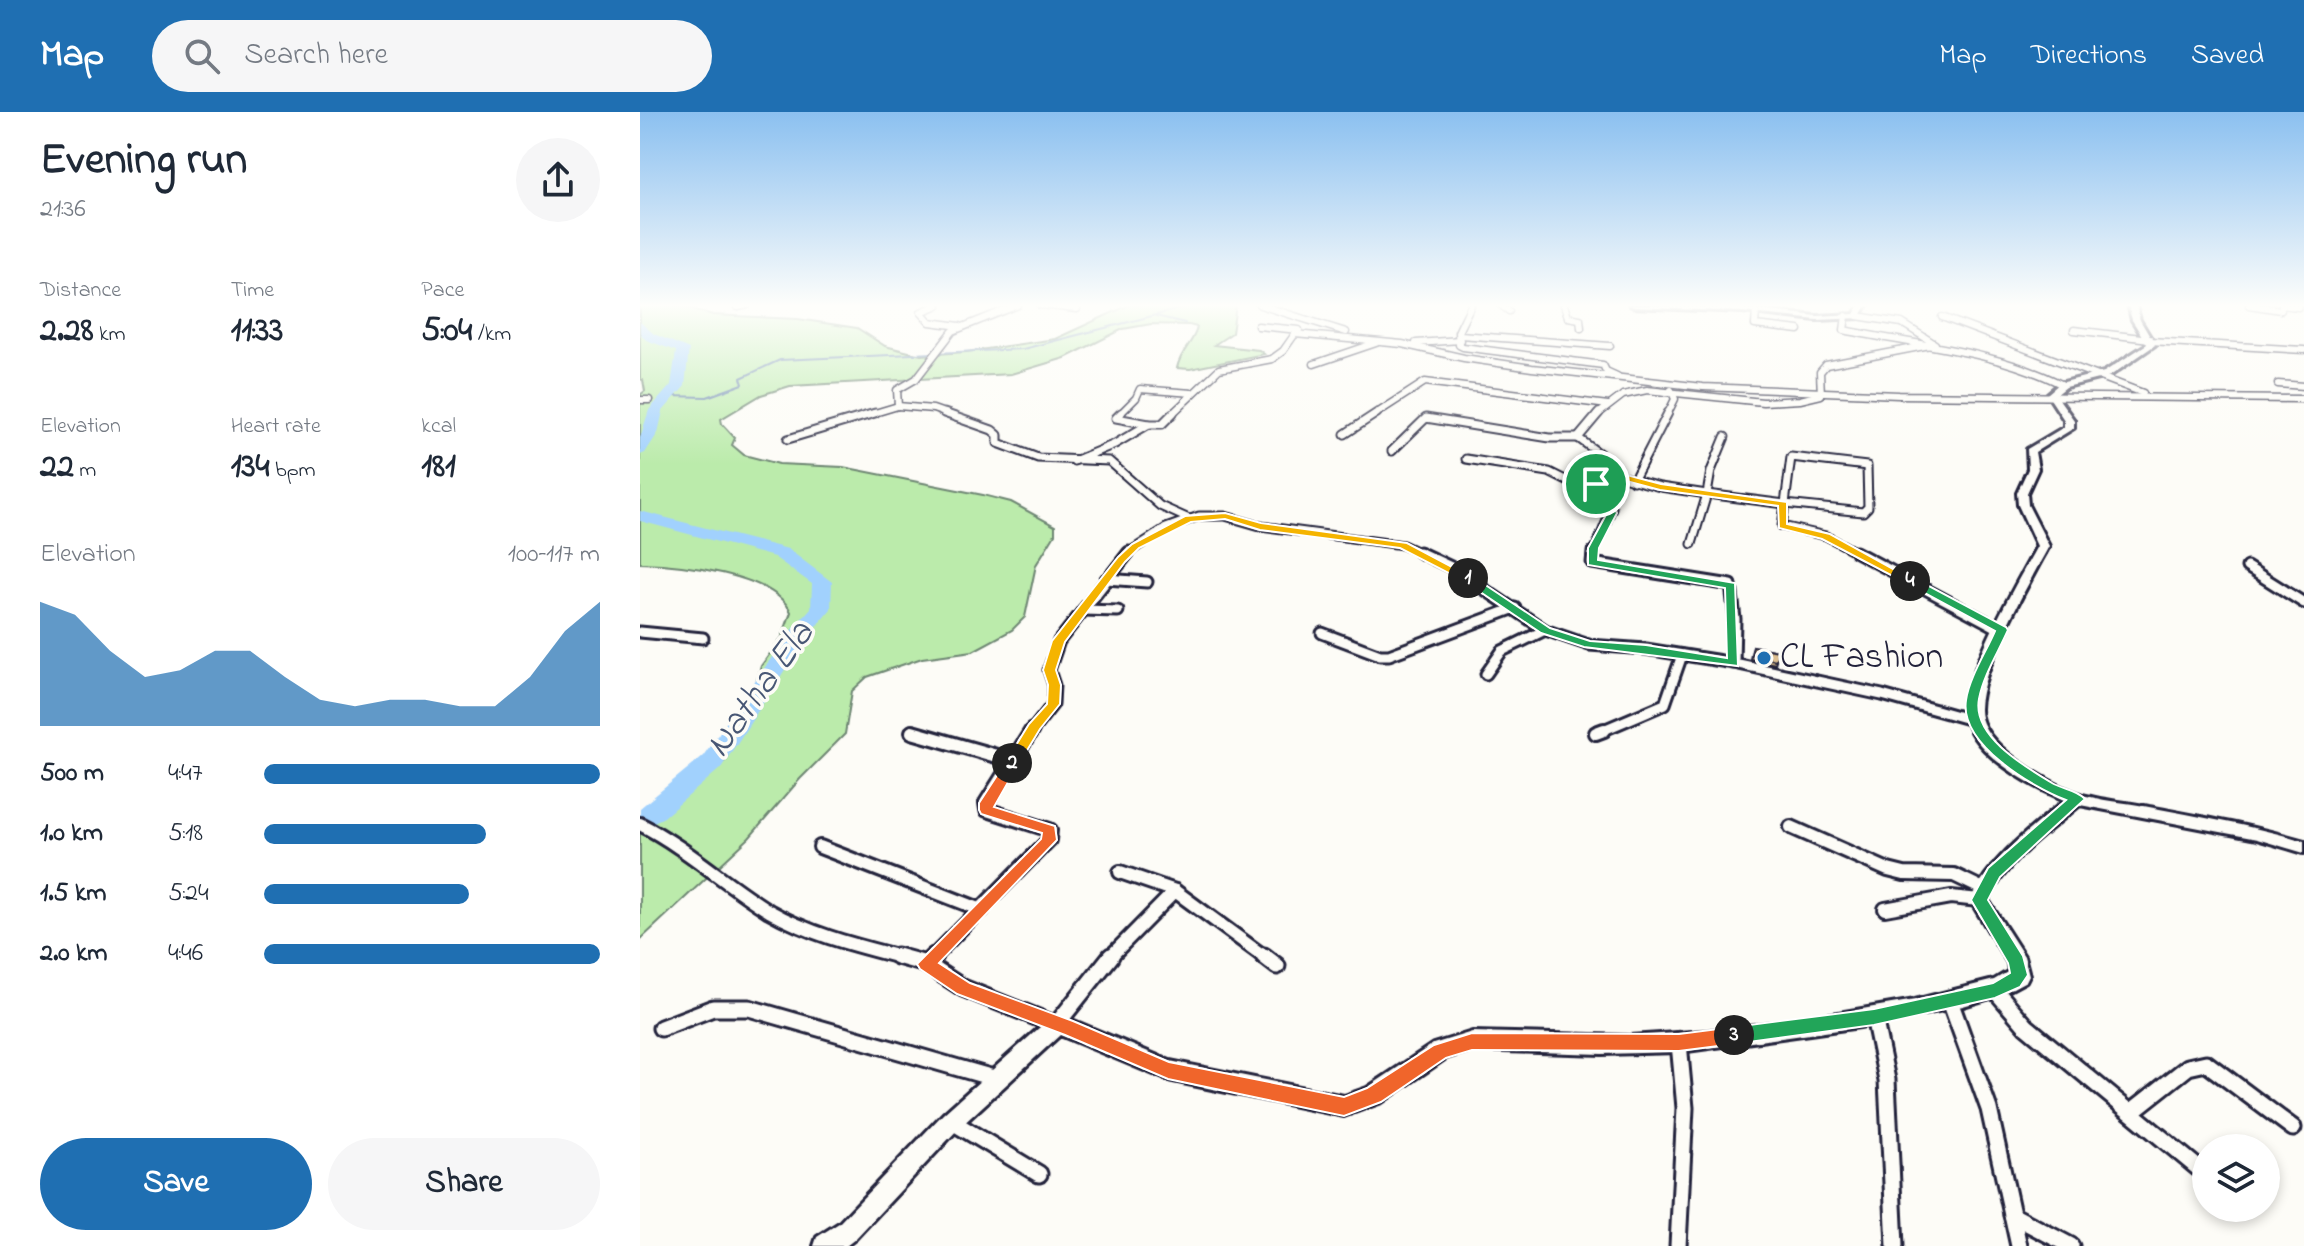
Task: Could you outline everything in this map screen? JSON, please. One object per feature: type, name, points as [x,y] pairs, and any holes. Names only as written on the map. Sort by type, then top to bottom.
[{"type":"street","points":[[898,406],[897,390],[916,379],[930,358]]},
{"type":"street","points":[[1192,393],[1140,389],[1136,398],[1116,418],[1162,424],[1219,369],[1273,358]]},
{"type":"street","points":[[1314,364],[1332,358]]},
{"type":"street","points":[[1464,358],[1665,383],[1821,392],[2304,399]]},
{"type":"street","points":[[1544,358],[1603,365],[1606,371],[1619,377]]},
{"type":"street","points":[[1578,438],[1608,405],[1626,393],[1672,392],[1753,400],[1808,399],[1819,397],[1820,372],[1826,365],[1863,358]]},
{"type":"street","points":[[1994,358],[2016,363],[2063,385]]},
{"type":"street","points":[[2050,358],[2153,397]]},
{"type":"street","points":[[2052,397],[2053,392],[2063,385],[2114,371],[2134,358]]},
{"type":"street","points":[[1345,434],[1425,382],[1608,405]]},
{"type":"street","points":[[1633,481],[1675,399],[1665,383]]},
{"type":"street","points":[[2278,384],[2304,386]]},
{"type":"street","points":[[2052,397],[2069,420],[2069,428],[2030,451],[2033,469],[2022,493],[2023,505],[2043,546],[2005,615],[2002,630],[1972,699],[1972,720],[1990,745],[2049,788],[2077,799],[2257,833],[2304,847]]},
{"type":"street","points":[[640,400],[649,400]]},
{"type":"street","points":[[788,439],[898,406],[933,409],[992,430],[998,435],[998,443],[1011,452],[1036,458],[1109,461],[1160,506],[1189,519]]},
{"type":"street","points":[[1392,451],[1426,418],[1550,438],[1578,438],[1600,454],[1608,468],[1633,481],[1707,494],[1783,504],[1863,512],[1868,507],[1867,466],[1791,457],[1783,504],[1782,526],[1826,536],[2002,630]]},
{"type":"street","points":[[1074,461],[1115,444],[1149,424]]},
{"type":"street","points":[[1692,544],[1711,471],[1725,437]]},
{"type":"street","points":[[1466,459],[1538,469],[1558,475],[1612,508],[1594,548],[1592,563],[1731,585],[1734,663]]},
{"type":"street","points":[[1581,488],[1619,476]]},
{"type":"street","points":[[926,964],[1049,840],[1050,830],[987,810],[986,803],[1034,727],[1053,704],[1054,685],[1049,670],[1059,641],[1106,579],[1136,546],[1189,519],[1225,516],[1260,526],[1403,545],[1451,567],[1545,630],[1589,645],[1734,663],[1882,695],[1972,720]]},
{"type":"street","points":[[2247,567],[2304,603]]},
{"type":"street","points":[[1106,579],[1147,582]]},
{"type":"street","points":[[1322,633],[1380,655],[1389,655],[1515,608]]},
{"type":"street","points":[[1083,610],[1118,611]]},
{"type":"street","points":[[1486,674],[1502,651],[1545,630]]},
{"type":"street","points":[[640,632],[703,638]]},
{"type":"street","points":[[1596,733],[1665,704],[1670,698],[1682,655]]},
{"type":"street","points":[[912,732],[1014,761]]},
{"type":"street","points":[[1981,895],[1994,873],[2077,799]]},
{"type":"street","points":[[644,826],[672,840],[770,911],[828,938],[926,964],[963,988],[1067,1027],[1168,1070],[1344,1106],[1374,1095],[1440,1051],[1472,1041],[1679,1043],[1874,1017],[1995,990],[2014,982],[2019,975],[2017,962],[1981,895],[1954,875],[1904,874],[1888,870],[1791,827]]},
{"type":"street","points":[[820,847],[982,910]]},
{"type":"street","points":[[1120,872],[1175,891],[1277,966]]},
{"type":"street","points":[[826,1246],[847,1231],[951,1121],[1056,1025],[1119,946],[1175,891]]},
{"type":"street","points":[[1885,909],[1981,895]]},
{"type":"street","points":[[1995,990],[2026,1026],[2192,1163]]},
{"type":"street","points":[[1950,1001],[1989,1109],[2019,1246]]},
{"type":"street","points":[[661,1028],[713,1008],[749,1008],[997,1079]]},
{"type":"street","points":[[1874,1017],[1887,1080],[1895,1246]]},
{"type":"street","points":[[1678,1246],[1685,1108],[1679,1043]]},
{"type":"street","points":[[2131,1112],[2188,1067],[2206,1063],[2293,1128]]},
{"type":"street","points":[[951,1121],[1039,1174]]},
{"type":"street","points":[[2012,1215],[2071,1246]]},
{"type":"green space","points":[[640,358],[1065,358],[1011,374],[790,386],[761,395],[721,419],[735,438],[732,445],[744,455],[779,464],[843,467],[1011,502],[1055,526],[1055,534],[1036,565],[1025,617],[1012,630],[973,651],[922,658],[867,677],[852,691],[845,734],[800,779],[749,838],[640,940],[640,827],[726,760],[731,743],[743,726],[761,666],[782,637],[791,612],[781,599],[745,580],[700,569],[640,563],[640,395],[645,391],[640,379]]},
{"type":"green space","points":[[1180,358],[1245,358],[1190,369],[1177,368]]},
{"type":"building","points":[[1753,646],[1778,651],[1776,660],[1751,655]]},
{"type":"waterway","name":"Natha Ela","points":[[640,450],[651,433],[656,410],[678,386],[682,358]]},
{"type":"waterway","points":[[669,396],[707,397],[743,384],[741,378],[780,360],[826,358]]},
{"type":"waterway","name":"Natha Ela","points":[[640,516],[781,553],[822,582],[821,609],[795,638],[712,762],[655,811],[640,820]]},
{"type":"place","name":"CL Fashion","points":[[1764,658]]},
{"type":"route","points":[[1619,476],[1660,487],[1783,504],[1782,526],[1826,536],[2002,630],[1972,699],[1972,720],[1990,745],[2049,788],[2077,799],[1994,873],[1979,900],[2017,962],[2019,975],[2014,982],[1995,990],[1874,1017],[1679,1043],[1472,1041],[1440,1051],[1374,1095],[1344,1106],[1318,1104],[1168,1070],[1067,1027],[963,988],[926,964],[1049,840],[1050,830],[987,810],[986,803],[1034,727],[1053,704],[1054,685],[1049,670],[1059,641],[1121,559],[1166,528],[1189,519],[1225,516],[1260,526],[1403,545],[1451,567],[1545,630],[1589,645],[1646,649],[1734,663],[1735,619],[1731,585],[1592,563],[1594,548],[1612,513],[1612,508],[1606,503],[1581,488],[1596,484],[1619,476]]}]
